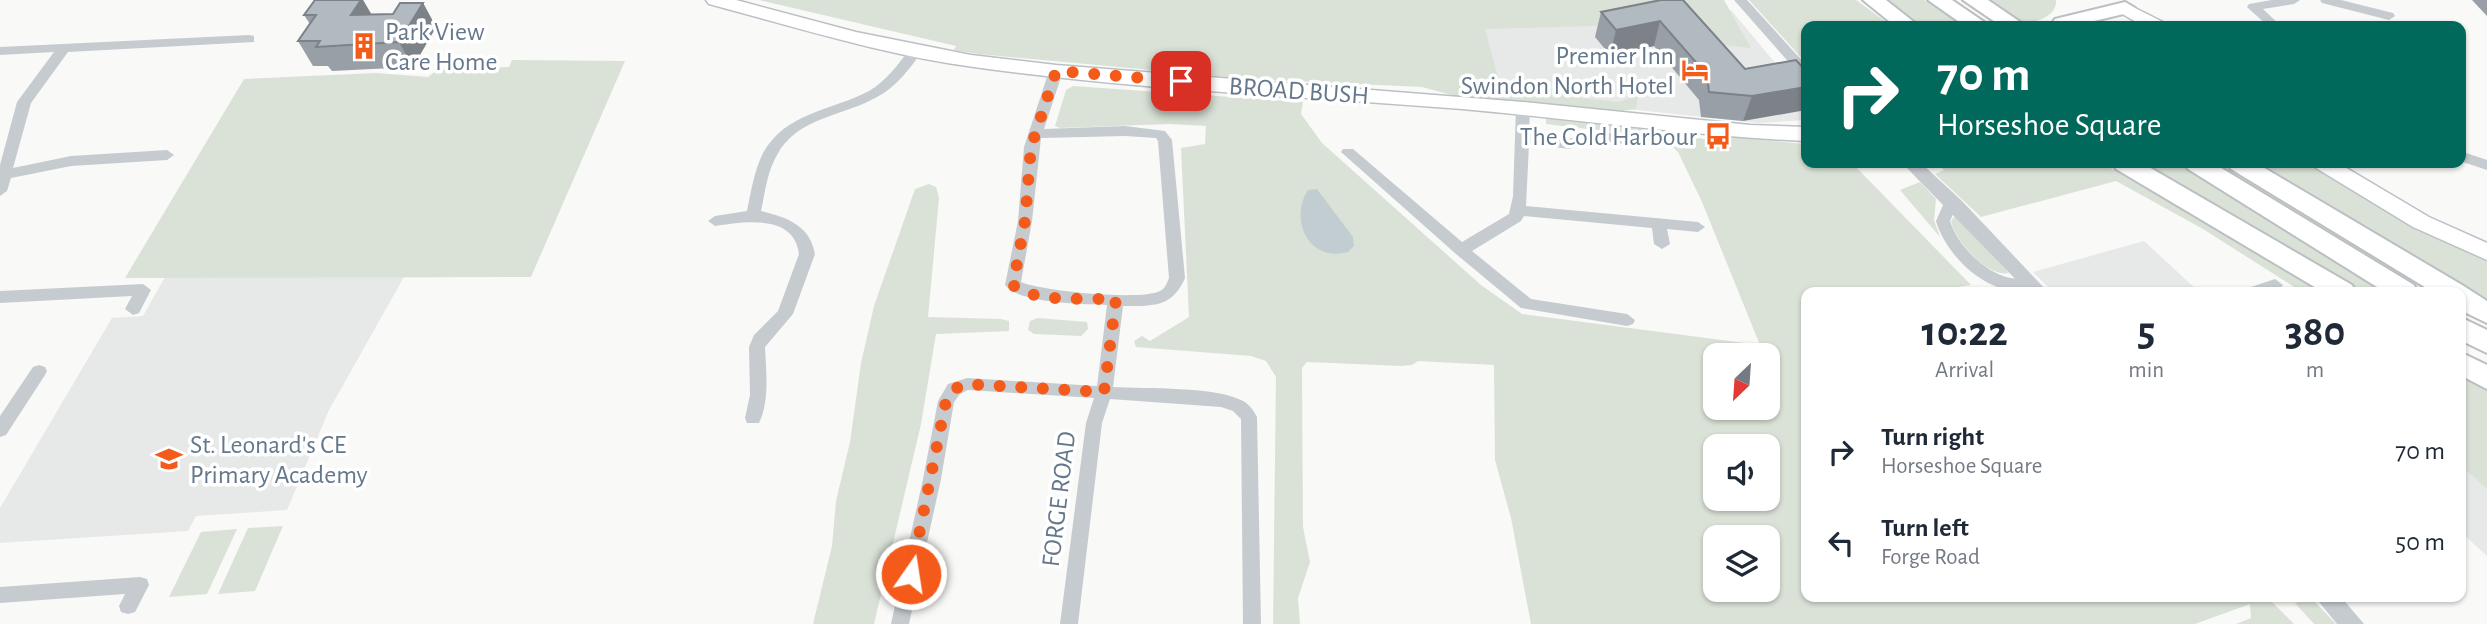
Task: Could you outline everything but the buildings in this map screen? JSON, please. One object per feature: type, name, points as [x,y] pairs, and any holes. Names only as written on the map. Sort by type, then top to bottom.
[{"type":"highway","points":[[1873,0],[1901,21]]},
{"type":"highway","points":[[1938,0],[1971,21]]},
{"type":"highway","points":[[1973,0],[2007,21]]},
{"type":"highway","points":[[2132,168],[2335,287]]},
{"type":"highway","points":[[2204,168],[2397,287]]},
{"type":"highway","points":[[2247,168],[2445,287]]},
{"type":"highway","points":[[2466,301],[2487,313]]},
{"type":"highway","points":[[2466,331],[2487,343]]},
{"type":"highway","points":[[2466,366],[2487,378]]},
{"type":"main road","name":"BROAD BUSH","points":[[715,0],[915,51],[1056,71],[1523,108],[1750,132],[1801,134]]},
{"type":"main road","points":[[2064,21],[2072,14],[2074,0]]},
{"type":"main road","points":[[2090,0],[2119,15],[2139,21]]},
{"type":"main road","points":[[2083,21],[2119,15]]},
{"type":"main road","points":[[2331,168],[2421,222],[2487,252]]},
{"type":"street","points":[[1740,0],[1801,67]]},
{"type":"street","points":[[2270,21],[2253,6],[2294,0]]},
{"type":"street","points":[[2326,0],[2389,21],[2392,0]]},
{"type":"street","points":[[0,51],[249,39]]},
{"type":"street","points":[[203,55],[211,41]]},
{"type":"street","points":[[0,191],[24,102],[65,47]]},
{"type":"street","points":[[753,215],[771,153],[785,135],[809,119],[879,91],[915,51]]},
{"type":"street","points":[[1034,134],[1125,131],[1160,134],[1165,140],[1177,278],[1172,289],[1164,296],[1145,300],[1042,295],[1021,291],[1013,285],[1025,221],[1028,160],[1034,134],[1056,71]]},
{"type":"street","points":[[1461,250],[1510,223],[1519,210],[1523,108]]},
{"type":"street","points":[[1521,138],[1570,144],[1592,136],[1650,141]]},
{"type":"street","points":[[1348,152],[1527,304],[1627,320]]},
{"type":"street","points":[[4,175],[71,161],[167,155]]},
{"type":"street","points":[[130,172],[140,156]]},
{"type":"street","points":[[2466,158],[2487,165]]},
{"type":"street","points":[[1917,168],[1952,200],[2034,287]]},
{"type":"street","points":[[1952,200],[1943,221],[1946,231],[2002,287]]},
{"type":"street","points":[[1519,210],[1698,227]]},
{"type":"street","points":[[715,220],[753,215],[775,220],[798,232],[807,250],[806,264],[785,313],[760,340],[757,347],[758,395],[754,418]]},
{"type":"street","points":[[1659,223],[1662,244]]},
{"type":"street","points":[[50,294],[61,278]]},
{"type":"street","points":[[1995,279],[2031,287]]},
{"type":"street","points":[[2269,287],[2275,285]]},
{"type":"street","points":[[0,297],[143,290],[133,309]]},
{"type":"street","name":"FORGE ROAD","points":[[1069,624],[1092,435],[1104,392],[1116,299]]},
{"type":"street","points":[[0,430],[39,372]]},
{"type":"street","points":[[900,624],[946,401],[954,389],[967,384],[1221,400],[1239,406],[1249,417],[1251,624]]},
{"type":"street","points":[[0,595],[140,585],[128,606]]},
{"type":"street","points":[[2331,602],[2352,624]]},
{"type":"shaded area","points":[[759,0],[1724,0],[1751,48],[1695,42],[1677,19],[1590,26],[1485,29],[1501,89],[1618,102],[1638,95],[1636,109],[1621,111],[1459,97],[1422,87],[1248,79],[978,54],[954,50],[956,46]]},
{"type":"shaded area","points":[[1749,0],[1856,0],[1885,21],[1801,21],[1801,57]]},
{"type":"shaded area","points":[[1885,0],[1924,0],[1956,21],[1913,21]]},
{"type":"shaded area","points":[[1983,0],[2056,0],[2053,11],[2040,20],[2017,21]]},
{"type":"shaded area","points":[[1731,10],[1801,94],[1801,120],[1758,123],[1433,88],[1411,25]]},
{"type":"shaded area","points":[[512,60],[625,61],[531,277],[125,278],[244,79],[376,73],[428,77],[437,70],[509,67]]},
{"type":"shaded area","points":[[1073,86],[1303,102],[1301,114],[1322,143],[1481,285],[1522,314],[1745,343],[1703,343],[1703,420],[1780,420],[1780,343],[1759,343],[1702,202],[1678,152],[1667,142],[1654,137],[1546,124],[1546,118],[1671,131],[1711,141],[1726,137],[1801,144],[1801,168],[1857,168],[1971,285],[1801,287],[1801,602],[2272,602],[2294,624],[2236,624],[2251,618],[2250,604],[2195,624],[1531,624],[1511,518],[1495,460],[1494,365],[1418,361],[1412,365],[1401,366],[1307,362],[1302,368],[1303,527],[1310,562],[1298,598],[1300,624],[1273,624],[1276,377],[1266,361],[1251,356],[1136,347],[1134,341],[1142,336],[1150,341],[1189,317],[1181,148],[1205,144],[1206,126],[1169,124],[1055,126],[1066,90]]},
{"type":"shaded area","points":[[1942,168],[2111,168],[2314,287],[2294,287],[2203,229],[2116,181],[1981,217],[1935,174],[1944,170]]},
{"type":"shaded area","points":[[2148,168],[2187,168],[2378,287],[2349,287]]},
{"type":"shaded area","points":[[2220,168],[2232,168],[2431,287],[2420,287]]},
{"type":"shaded area","points":[[2259,168],[2316,168],[2381,208],[2487,258],[2487,303],[2466,291],[2466,287],[2460,287]]},
{"type":"shaded area","points":[[1920,182],[1936,199],[1934,220],[1940,237],[1900,190]]},
{"type":"shaded area","points":[[929,184],[936,187],[939,198],[928,317],[1001,319],[1009,321],[1009,331],[936,334],[921,424],[874,624],[813,624],[832,546],[836,501],[850,442],[861,363],[874,306],[915,189]]},
{"type":"shaded area","points":[[1317,189],[1353,237],[1354,246],[1348,252],[1334,254],[1322,251],[1306,236],[1302,225],[1303,201],[1308,190]]},
{"type":"shaded area","points":[[1954,217],[1958,218],[2009,273],[1992,270],[1973,256],[1953,229],[1951,221]]},
{"type":"shaded area","points":[[2144,241],[2194,287],[2048,287],[2033,272]]},
{"type":"shaded area","name":"St. Leonard's CE Primary Academy","points":[[165,277],[404,277],[329,410],[287,510],[196,516],[188,531],[0,543],[0,508],[112,318],[143,316]]},
{"type":"shaded area","points":[[1038,318],[1087,322],[1088,329],[1081,336],[1034,334],[1028,330],[1030,321]]},
{"type":"shaded area","points":[[2466,379],[2487,391],[2487,489],[2466,470]]},
{"type":"shaded area","points":[[2466,470],[2487,489],[2487,556],[2466,537]]},
{"type":"shaded area","points":[[283,526],[255,591],[218,594],[248,528]]},
{"type":"shaded area","points":[[237,529],[207,594],[169,597],[201,532]]},
{"type":"shaded area","points":[[2315,602],[2336,624],[2314,624],[2295,603]]},
{"type":"place","name":"Park View Care Home","points":[[364,46]]},
{"type":"place","name":"Premier Inn Swindon North Hotel","points":[[1695,70]]},
{"type":"place","name":"The Cold Harbour","points":[[1718,136]]},
{"type":"place","name":"St. Leonard's CE Primary Academy","points":[[169,459]]},
{"type":"route","points":[[911,574],[946,401],[954,389],[967,384],[1104,392],[1116,299],[1034,294],[1021,291],[1013,285],[1025,221],[1028,160],[1056,71],[1181,81]]}]
